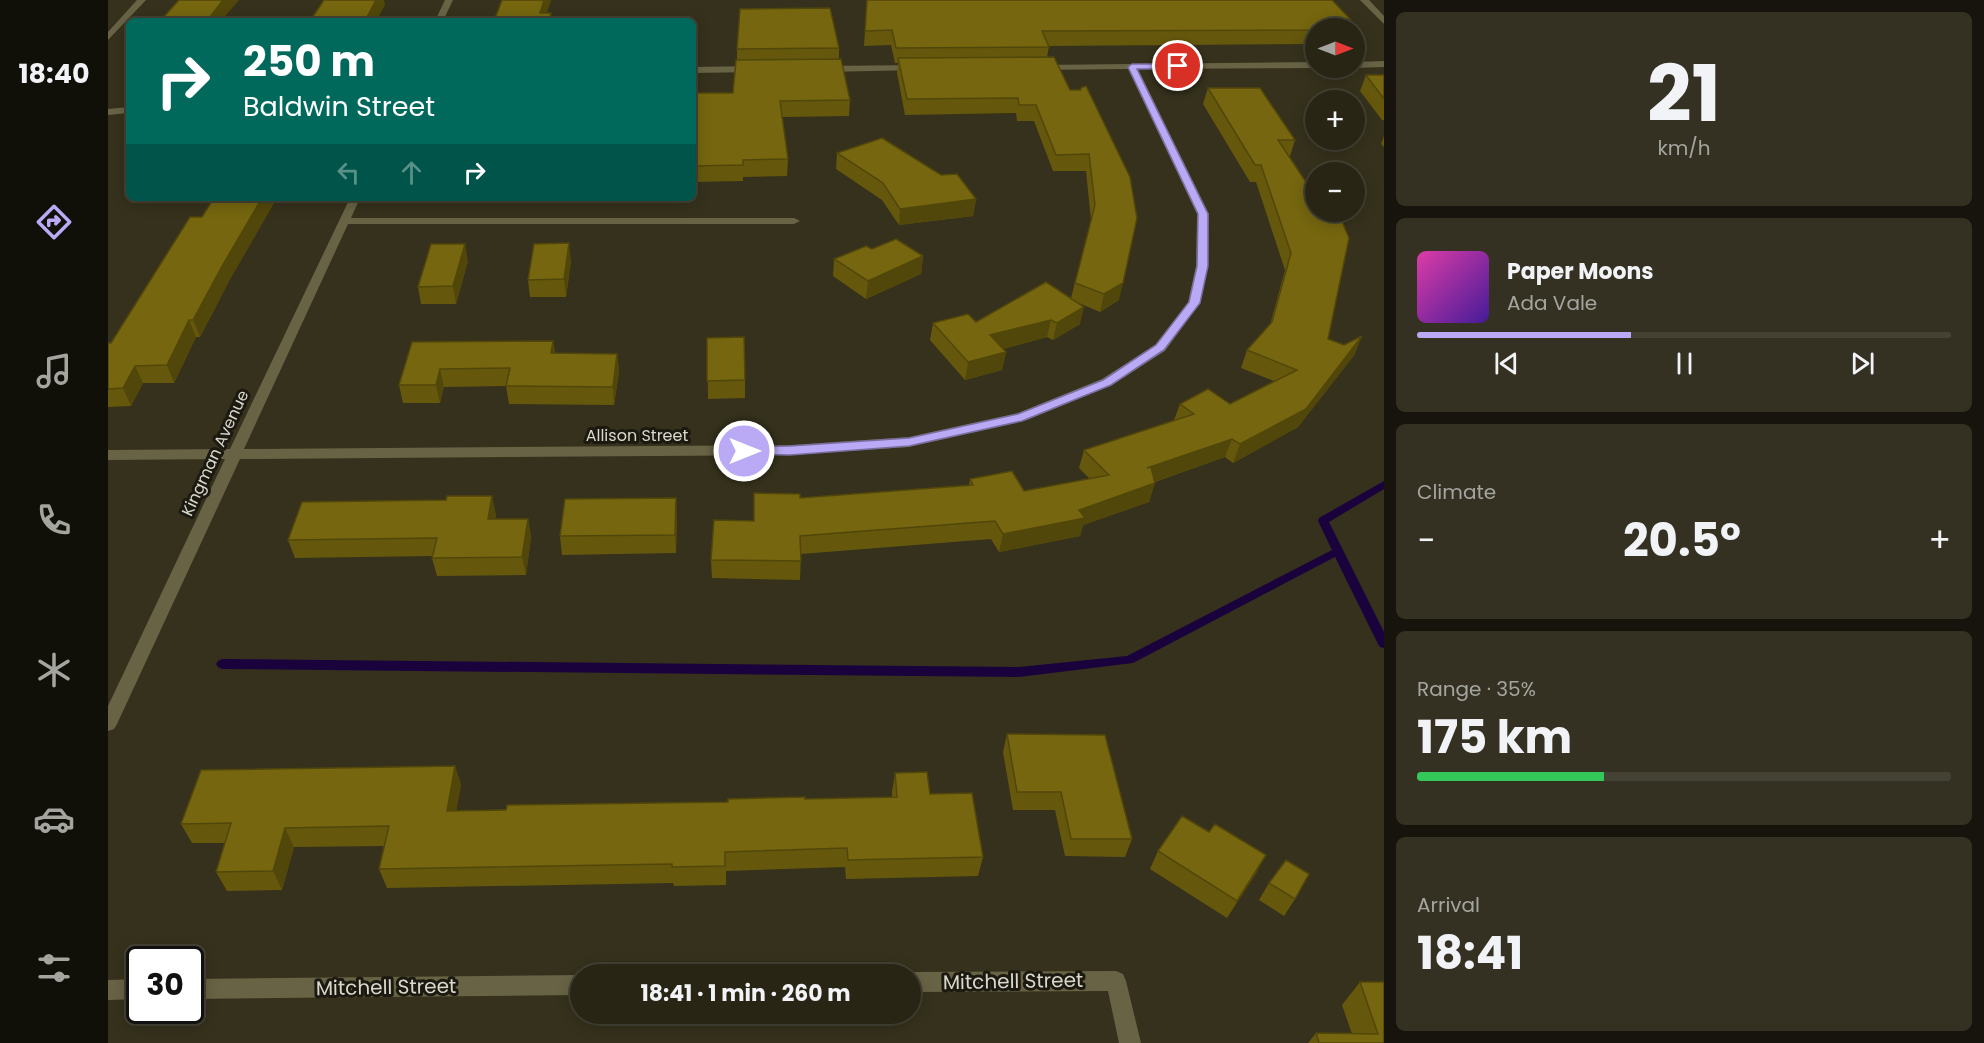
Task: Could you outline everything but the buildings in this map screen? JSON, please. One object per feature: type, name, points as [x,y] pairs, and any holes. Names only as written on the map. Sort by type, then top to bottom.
[{"type":"street","points":[[108,37],[142,0]]},
{"type":"street","points":[[440,18],[448,0]]},
{"type":"street","points":[[1364,0],[1384,21]]},
{"type":"street","points":[[1365,64],[1384,64]]},
{"type":"street","points":[[1025,68],[1305,65]]},
{"type":"street","name":"Allison Street","points":[[108,455],[790,450],[909,442],[1022,417],[1107,382],[1160,348],[1194,303],[1202,266],[1203,214],[1132,67]]},
{"type":"street","points":[[812,69],[930,68]]},
{"type":"street","points":[[696,70],[764,69]]},
{"type":"street","points":[[108,112],[126,110]]},
{"type":"street","name":"Kingman Avenue","points":[[108,724],[354,201]]},
{"type":"street","points":[[344,221],[794,221]]},
{"type":"street","name":"Mitchell Street","points":[[921,982],[1116,981],[1130,1043]]},
{"type":"street","name":"Mitchell Street","points":[[204,989],[570,986]]},
{"type":"street","points":[[108,990],[126,989]]},
{"type":"waterway","points":[[1338,551],[1323,521],[1384,484]]},
{"type":"waterway","points":[[222,664],[1019,672],[1129,660],[1338,551]]},
{"type":"waterway","points":[[1338,551],[1384,644]]},
{"type":"route","points":[[744,451],[909,442],[1022,417],[1107,382],[1160,348],[1194,303],[1202,266],[1203,214],[1132,67],[1178,66]]}]
